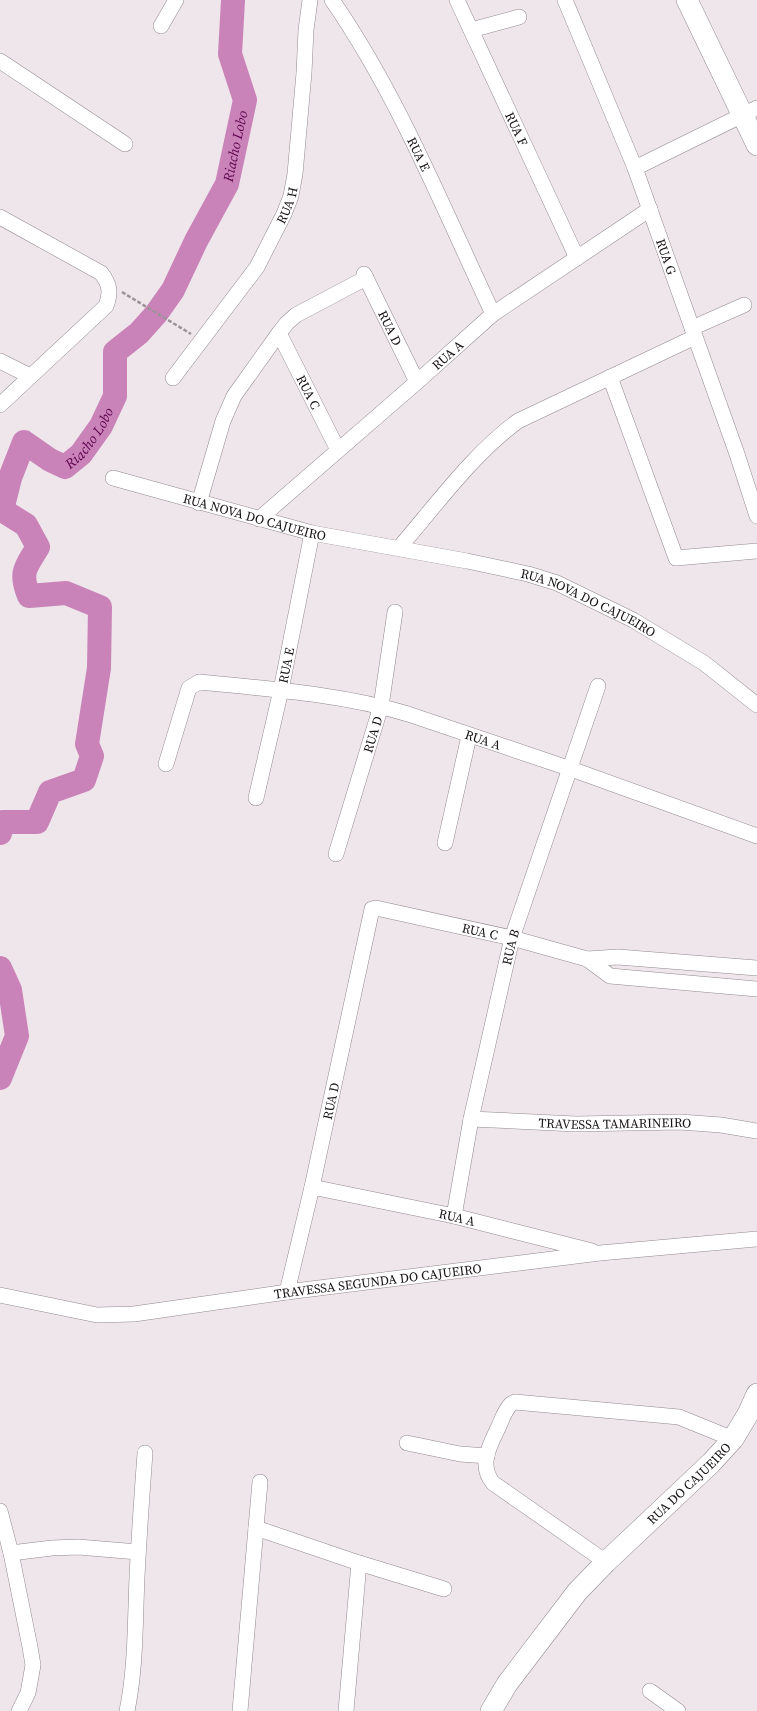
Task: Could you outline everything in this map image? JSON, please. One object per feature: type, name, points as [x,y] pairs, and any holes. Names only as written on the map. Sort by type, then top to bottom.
[{"type":"street","points":[[161,26],[176,0]]},
{"type":"street","name":"RUA H","points":[[173,378],[257,267],[284,214],[291,196],[295,174],[304,73],[306,30],[310,0]]},
{"type":"street","name":"RUA E","points":[[332,0],[367,55],[401,117],[493,314]]},
{"type":"street","name":"RUA F","points":[[457,0],[577,258]]},
{"type":"street","name":"RUA G","points":[[565,0],[635,168],[737,454],[757,516]]},
{"type":"street","points":[[687,0],[750,111],[757,145]]},
{"type":"street","points":[[471,30],[519,17]]},
{"type":"street","points":[[0,61],[125,144]]},
{"type":"street","points":[[635,168],[750,111]]},
{"type":"street","name":"RUA A","points":[[259,519],[493,314],[650,209]]},
{"type":"street","points":[[0,217],[101,273],[110,288],[109,299],[106,306],[0,405]]},
{"type":"street","name":"RUA D","points":[[279,333],[296,315],[365,276],[417,382]]},
{"type":"street","points":[[399,548],[498,436],[518,421],[610,376],[744,306]]},
{"type":"street","points":[[199,503],[223,421],[232,401],[279,333]]},
{"type":"street","name":"RUA C","points":[[279,333],[338,450]]},
{"type":"street","points":[[0,360],[30,376]]},
{"type":"street","points":[[610,376],[676,558],[757,551]]},
{"type":"street","name":"RUA NOVA DO CAJUEIRO","points":[[113,478],[312,533],[399,548],[528,574],[566,587],[633,620],[704,663],[757,705]]},
{"type":"street","name":"RUA E","points":[[256,798],[281,690],[312,533]]},
{"type":"street","name":"RUA D","points":[[336,854],[381,706],[395,612]]},
{"type":"street","name":"RUA A","points":[[166,764],[188,688],[199,682],[281,690],[381,706],[570,769],[757,836]]},
{"type":"street","name":"RUA B","points":[[454,1216],[471,1119],[512,938],[598,686]]},
{"type":"street","points":[[445,843],[469,736]]},
{"type":"street","name":"RUA C","points":[[372,909],[376,908],[512,938],[587,960],[610,976],[757,989]]},
{"type":"street","name":"RUA D","points":[[287,1292],[312,1187],[372,909]]},
{"type":"street","name":"RUA C","points":[[587,960],[612,956],[757,968]]},
{"type":"street","points":[[664,981],[667,960]]},
{"type":"street","name":"TRAVESSA TAMARINEIRO","points":[[471,1119],[576,1124],[680,1122],[721,1125],[757,1131]]},
{"type":"street","name":"RUA A","points":[[312,1187],[454,1216],[600,1253]]},
{"type":"street","name":"TRAVESSA SEGUNDA DO CAJUEIRO","points":[[0,1295],[89,1314],[106,1316],[134,1314],[287,1292],[600,1253],[757,1239]]},
{"type":"street","name":"RUA DO CAJUEIRO","points":[[491,1711],[507,1684],[577,1592],[606,1562],[712,1463],[733,1439],[748,1414],[757,1394]]},
{"type":"street","points":[[606,1562],[493,1483],[486,1471],[487,1456],[510,1404],[516,1402],[679,1418],[733,1439]]},
{"type":"street","points":[[407,1442],[460,1454],[487,1456]]},
{"type":"street","points":[[127,1711],[132,1685],[134,1657],[138,1552],[145,1453]]},
{"type":"street","points":[[240,1711],[260,1482]]},
{"type":"street","points":[[0,1511],[11,1553],[33,1665],[28,1693],[19,1711]]},
{"type":"street","points":[[256,1528],[359,1563],[444,1589]]},
{"type":"street","points":[[11,1553],[52,1548],[78,1547],[138,1552]]},
{"type":"street","points":[[346,1711],[359,1563]]},
{"type":"street","points":[[650,1691],[678,1711]]},
{"type":"path","points":[[110,288],[123,292],[202,340]]},
{"type":"waterway","name":"Riacho Lobo","points":[[0,833],[3,822],[37,822],[50,792],[84,780],[92,756],[87,744],[99,668],[100,607],[66,593],[29,596],[24,581],[24,575],[27,565],[38,547],[26,525],[2,510],[10,478],[24,442],[50,460],[65,467],[81,454],[101,426],[115,396],[115,352],[139,333],[156,314],[173,290],[196,241],[227,184],[245,100],[230,54],[233,0]]},
{"type":"waterway","name":"Riacho Lobo","points":[[0,968],[10,990],[17,1036],[0,1078]]}]
